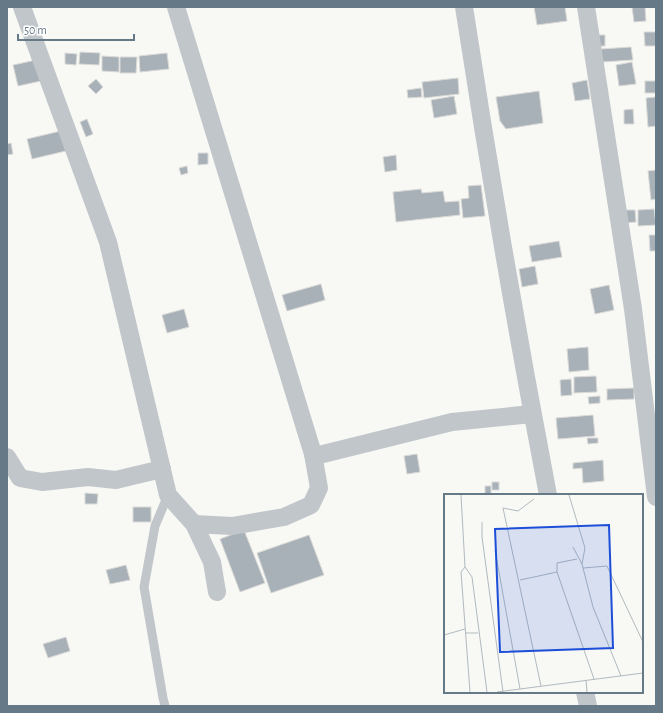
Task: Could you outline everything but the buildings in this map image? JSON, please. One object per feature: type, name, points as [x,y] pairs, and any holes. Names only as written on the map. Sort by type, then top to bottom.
[{"type":"street","points":[[22,7],[108,242],[168,495],[194,524],[212,562],[217,592]]},
{"type":"street","points":[[176,7],[313,454],[319,488],[311,505],[284,517],[232,526],[194,524]]},
{"type":"street","points":[[464,7],[484,139],[532,414],[548,494]]},
{"type":"street","points":[[586,7],[633,310],[656,497]]},
{"type":"street","points":[[313,454],[319,455],[452,422],[532,414]]},
{"type":"street","points":[[7,458],[20,478],[42,482],[88,477],[116,480],[162,470]]},
{"type":"street","points":[[585,693],[588,706]]},
{"type":"lane","points":[[165,706],[144,587],[155,526],[168,495]]}]
